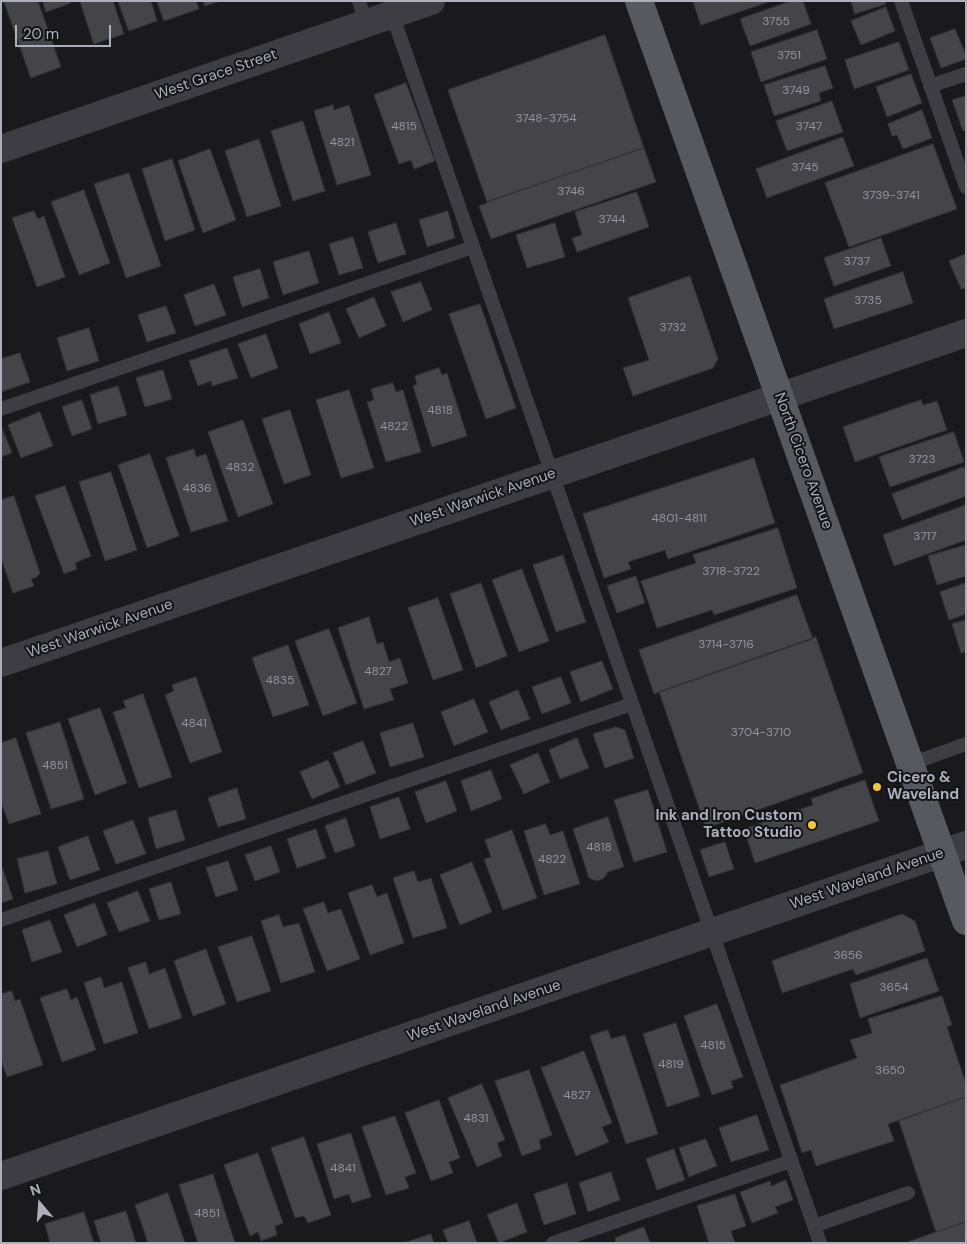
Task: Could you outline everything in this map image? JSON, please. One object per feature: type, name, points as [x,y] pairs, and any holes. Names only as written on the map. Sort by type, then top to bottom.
[{"type":"main road","name":"North Cicero Avenue","points":[[639,1],[910,764],[954,849],[966,921]]},
{"type":"street","name":"West Grace Street","points":[[1,149],[363,12],[392,14],[431,1]]},
{"type":"street","name":"West Warwick Avenue","points":[[1,663],[966,333]]},
{"type":"street","name":"West Waveland Avenue","points":[[1,1176],[954,849]]},
{"type":"lane","points":[[901,1],[966,187]]},
{"type":"lane","points":[[392,14],[820,1243]]},
{"type":"lane","points":[[930,86],[966,74]]},
{"type":"lane","points":[[1,409],[473,247]]},
{"type":"lane","points":[[1,920],[632,704]]},
{"type":"lane","points":[[910,764],[966,744]]},
{"type":"lane","points":[[553,1243],[791,1161]]},
{"type":"lane","points":[[814,1226],[908,1193]]},
{"type":"building","points":[[4,1],[38,1],[61,67],[31,78]]},
{"type":"building","points":[[43,1],[70,1],[71,3],[46,12]]},
{"type":"building","points":[[80,1],[113,1],[124,34],[94,44]]},
{"type":"building","points":[[118,1],[151,1],[157,21],[129,31]]},
{"type":"building","points":[[157,1],[196,1],[199,9],[164,21]]},
{"type":"building","points":[[203,1],[220,1],[205,6]]},
{"type":"building","points":[[693,1],[771,1],[701,25]]},
{"type":"building","points":[[791,1],[803,1],[811,24],[750,46],[740,19]]},
{"type":"building","points":[[851,1],[885,1],[886,4],[855,14]]},
{"type":"building","points":[[886,7],[895,31],[861,45],[851,21]]},
{"type":"building","points":[[955,29],[966,59],[941,68],[930,38]]},
{"type":"building","points":[[817,30],[827,59],[761,82],[751,52]]},
{"type":"building","points":[[605,35],[644,148],[487,202],[448,90]]},
{"type":"building","points":[[899,42],[909,70],[854,89],[845,60]]},
{"type":"building","points":[[825,66],[833,88],[819,93],[821,101],[774,116],[764,85]]},
{"type":"building","points":[[911,74],[922,103],[887,117],[876,87]]},
{"type":"building","points":[[406,83],[435,161],[414,169],[411,160],[399,164],[374,95]]},
{"type":"building","points":[[966,96],[966,130],[963,131],[952,100]]},
{"type":"building","points":[[832,101],[843,132],[787,151],[776,121]]},
{"type":"building","points":[[333,105],[334,110],[349,105],[371,175],[337,185],[314,111]]},
{"type":"building","points":[[922,110],[932,138],[903,149],[897,135],[892,136],[888,124]]},
{"type":"building","points":[[303,121],[325,191],[293,201],[271,131]]},
{"type":"building","points":[[843,137],[854,166],[767,198],[756,169]]},
{"type":"building","points":[[259,139],[281,206],[247,217],[225,151]]},
{"type":"building","points":[[933,144],[957,209],[849,247],[825,183]]},
{"type":"building","points":[[644,148],[656,182],[491,239],[479,206]]},
{"type":"building","points":[[210,149],[236,220],[203,233],[178,161]]},
{"type":"building","points":[[172,159],[195,230],[165,241],[142,169]]},
{"type":"building","points":[[129,173],[161,266],[126,278],[94,184]]},
{"type":"building","points":[[84,190],[110,263],[79,275],[51,202]]},
{"type":"building","points":[[637,192],[649,227],[577,252],[572,238],[582,235],[575,212]]},
{"type":"building","points":[[34,211],[38,219],[44,216],[65,277],[37,287],[12,218]]},
{"type":"building","points":[[448,211],[455,238],[427,247],[419,220]]},
{"type":"building","points":[[396,223],[406,254],[378,263],[368,232]]},
{"type":"building","points":[[555,223],[565,257],[527,268],[516,235]]},
{"type":"building","points":[[353,237],[363,268],[339,275],[329,244]]},
{"type":"building","points":[[881,238],[891,266],[834,286],[824,258]]},
{"type":"building","points":[[309,251],[319,283],[283,295],[273,262]]},
{"type":"building","points":[[966,254],[966,288],[961,289],[949,261]]},
{"type":"building","points":[[260,269],[269,298],[242,307],[233,277]]},
{"type":"building","points":[[903,272],[913,303],[834,329],[824,299]]},
{"type":"building","points":[[690,276],[718,359],[713,368],[633,396],[623,368],[649,360],[628,298]]},
{"type":"building","points":[[421,282],[432,310],[403,322],[391,292]]},
{"type":"building","points":[[214,284],[226,315],[195,326],[184,295]]},
{"type":"building","points":[[374,297],[386,326],[359,338],[346,309]]},
{"type":"building","points":[[480,304],[516,408],[486,419],[449,314]]},
{"type":"building","points":[[166,306],[176,333],[147,342],[138,315]]},
{"type":"building","points":[[329,312],[341,343],[310,354],[299,324]]},
{"type":"building","points":[[89,328],[99,361],[67,371],[57,338]]},
{"type":"building","points":[[266,334],[278,368],[251,378],[238,344]]},
{"type":"building","points":[[227,348],[238,378],[212,386],[211,381],[198,386],[189,361]]},
{"type":"building","points":[[20,353],[30,382],[1,392],[1,359]]},
{"type":"building","points":[[439,368],[442,375],[447,373],[467,436],[432,447],[413,386],[417,384],[415,376]]},
{"type":"building","points":[[163,370],[172,399],[145,407],[136,378]]},
{"type":"building","points":[[393,383],[396,392],[403,390],[421,452],[386,462],[367,402],[374,400],[371,389]]},
{"type":"building","points":[[118,386],[127,415],[98,424],[90,395]]},
{"type":"building","points":[[349,390],[374,468],[341,478],[316,400]]},
{"type":"building","points":[[82,400],[92,429],[72,436],[62,407]]},
{"type":"building","points":[[921,400],[923,405],[937,401],[947,430],[855,462],[843,427]]},
{"type":"building","points":[[290,410],[311,475],[284,484],[262,419]]},
{"type":"building","points":[[40,412],[53,446],[21,458],[8,425]]},
{"type":"building","points":[[243,420],[273,504],[238,517],[208,432]]},
{"type":"building","points":[[1,426],[12,453],[1,457]]},
{"type":"building","points":[[954,432],[964,462],[890,487],[879,457]]},
{"type":"building","points":[[194,449],[196,457],[206,454],[228,521],[191,532],[166,458]]},
{"type":"building","points":[[150,454],[179,536],[147,548],[118,465]]},
{"type":"building","points":[[754,458],[775,523],[668,559],[665,550],[628,562],[631,569],[604,578],[583,514]]},
{"type":"building","points":[[964,467],[966,471],[966,496],[902,520],[892,494]]},
{"type":"building","points":[[111,472],[137,550],[105,561],[79,482]]},
{"type":"building","points":[[65,486],[91,556],[75,563],[77,569],[64,574],[35,496]]},
{"type":"building","points":[[14,496],[40,573],[37,577],[31,579],[34,586],[13,593],[1,558],[1,500]]},
{"type":"building","points":[[966,505],[966,540],[894,566],[883,535]]},
{"type":"building","points":[[778,528],[797,588],[714,615],[712,610],[657,628],[641,581],[696,563],[693,555]]},
{"type":"building","points":[[966,545],[966,576],[937,585],[928,556]]},
{"type":"building","points":[[563,555],[586,622],[556,632],[533,565]]},
{"type":"building","points":[[522,569],[549,641],[519,652],[492,580]]},
{"type":"building","points":[[636,576],[645,603],[617,613],[607,586]]},
{"type":"building","points":[[481,583],[507,656],[476,668],[450,594]]},
{"type":"building","points":[[966,583],[966,614],[949,620],[940,592]]},
{"type":"building","points":[[797,595],[813,639],[654,694],[639,650]]},
{"type":"building","points":[[438,598],[463,670],[433,680],[408,608]]},
{"type":"building","points":[[369,617],[377,644],[383,642],[389,662],[400,658],[408,683],[390,689],[394,700],[364,709],[338,628]]},
{"type":"building","points":[[966,620],[966,651],[961,653],[952,624]]},
{"type":"building","points":[[329,629],[357,703],[323,716],[295,641]]},
{"type":"building","points":[[816,637],[863,773],[706,828],[659,692]]},
{"type":"building","points":[[288,645],[309,705],[273,717],[252,658]]},
{"type":"building","points":[[602,661],[613,689],[581,702],[570,672]]},
{"type":"building","points":[[196,677],[222,752],[190,763],[165,695],[174,691],[172,685]]},
{"type":"building","points":[[561,677],[571,703],[542,714],[532,687]]},
{"type":"building","points":[[518,690],[530,719],[501,730],[489,702]]},
{"type":"building","points":[[143,694],[172,777],[139,788],[113,712],[126,708],[123,701]]},
{"type":"building","points":[[474,699],[488,732],[454,746],[441,712]]},
{"type":"building","points":[[100,708],[127,783],[95,795],[68,719]]},
{"type":"building","points":[[60,722],[84,799],[51,809],[26,733]]},
{"type":"building","points":[[413,723],[424,757],[390,767],[380,733]]},
{"type":"building","points":[[616,727],[625,730],[634,758],[605,768],[593,734]]},
{"type":"building","points":[[16,738],[41,814],[9,824],[1,802],[1,743]]},
{"type":"building","points":[[577,738],[589,768],[560,779],[549,750]]},
{"type":"building","points":[[363,741],[376,773],[346,785],[333,753]]},
{"type":"building","points":[[538,753],[550,782],[524,794],[510,765]]},
{"type":"building","points":[[328,760],[340,787],[312,799],[300,772]]},
{"type":"building","points":[[491,770],[502,799],[471,811],[461,781]]},
{"type":"building","points":[[865,780],[879,821],[755,863],[744,829],[813,805],[811,799]]},
{"type":"building","points":[[446,781],[457,811],[426,823],[415,792]]},
{"type":"building","points":[[237,788],[246,819],[218,827],[208,798]]},
{"type":"building","points":[[648,790],[667,852],[634,862],[614,800]]},
{"type":"building","points":[[399,797],[410,829],[380,839],[370,807]]},
{"type":"building","points":[[176,810],[185,840],[156,849],[148,818]]},
{"type":"building","points":[[608,817],[624,867],[608,872],[604,878],[597,881],[589,878],[573,829]]},
{"type":"building","points":[[346,818],[355,846],[335,853],[325,826]]},
{"type":"building","points":[[133,820],[146,854],[116,864],[103,831]]},
{"type":"building","points":[[546,824],[550,835],[563,831],[580,884],[544,895],[524,831]]},
{"type":"building","points":[[316,829],[326,858],[297,868],[287,839]]},
{"type":"building","points":[[512,830],[537,898],[503,910],[484,859],[491,857],[485,840]]},
{"type":"building","points":[[88,836],[100,870],[70,880],[58,847]]},
{"type":"building","points":[[725,842],[734,869],[709,877],[700,850]]},
{"type":"building","points":[[271,846],[280,872],[255,881],[245,855]]},
{"type":"building","points":[[48,851],[57,884],[25,893],[17,859]]},
{"type":"building","points":[[228,861],[238,890],[216,897],[206,868]]},
{"type":"building","points":[[472,862],[492,912],[460,925],[440,875]]},
{"type":"building","points":[[1,867],[13,899],[1,903]]},
{"type":"building","points":[[414,871],[418,882],[431,878],[447,928],[413,938],[393,878]]},
{"type":"building","points":[[171,882],[181,914],[159,920],[149,889]]},
{"type":"building","points":[[372,885],[377,897],[387,893],[404,943],[370,955],[348,893]]},
{"type":"building","points":[[138,891],[150,921],[119,932],[107,903]]},
{"type":"building","points":[[324,902],[328,913],[341,909],[360,959],[327,971],[303,909]]},
{"type":"building","points":[[95,903],[107,935],[77,947],[64,915]]},
{"type":"building","points":[[902,914],[915,921],[925,951],[856,975],[853,969],[782,993],[772,961]]},
{"type":"building","points":[[279,915],[283,927],[299,923],[315,972],[281,983],[261,921]]},
{"type":"building","points":[[50,920],[62,952],[32,962],[22,930]]},
{"type":"building","points":[[252,936],[271,991],[237,1002],[218,947]]},
{"type":"building","points":[[206,949],[226,1004],[193,1016],[174,961]]},
{"type":"building","points":[[927,958],[939,991],[860,1018],[850,984]]},
{"type":"building","points":[[146,962],[149,974],[165,968],[182,1018],[149,1029],[128,968]]},
{"type":"building","points":[[101,977],[104,988],[122,982],[138,1033],[104,1044],[84,983]]},
{"type":"building","points":[[67,989],[71,1000],[77,997],[96,1050],[62,1062],[40,998]]},
{"type":"building","points":[[12,991],[15,1001],[20,999],[43,1065],[7,1077],[1,1060],[1,994]]},
{"type":"building","points":[[942,996],[952,1025],[947,1027],[966,1084],[966,1097],[888,1124],[894,1141],[816,1166],[811,1150],[802,1153],[780,1085],[857,1058],[850,1040],[872,1033],[868,1019]]},
{"type":"building","points":[[717,1004],[743,1077],[731,1081],[733,1088],[712,1095],[684,1016]]},
{"type":"building","points":[[676,1023],[700,1096],[667,1107],[643,1034]]},
{"type":"building","points":[[608,1030],[611,1039],[625,1035],[658,1134],[626,1144],[590,1036]]},
{"type":"building","points":[[584,1051],[612,1123],[602,1127],[609,1142],[576,1156],[541,1068]]},
{"type":"building","points":[[529,1070],[552,1135],[539,1140],[541,1149],[522,1156],[495,1081]]},
{"type":"building","points":[[482,1084],[505,1140],[497,1143],[502,1156],[477,1167],[448,1098]]},
{"type":"building","points":[[966,1097],[966,1222],[936,1232],[899,1121]]},
{"type":"building","points":[[439,1100],[460,1158],[449,1162],[453,1173],[431,1181],[405,1113]]},
{"type":"building","points":[[757,1115],[769,1150],[731,1162],[719,1128]]},
{"type":"building","points":[[395,1116],[416,1173],[405,1177],[409,1188],[386,1195],[362,1127]]},
{"type":"building","points":[[351,1133],[371,1197],[352,1203],[349,1194],[334,1199],[317,1144]]},
{"type":"building","points":[[304,1137],[331,1215],[308,1223],[304,1216],[295,1218],[271,1148]]},
{"type":"building","points":[[706,1139],[717,1166],[689,1177],[679,1148]]},
{"type":"building","points":[[674,1149],[685,1180],[657,1190],[646,1159]]},
{"type":"building","points":[[258,1153],[283,1223],[275,1226],[277,1235],[261,1241],[258,1232],[250,1236],[224,1165]]},
{"type":"building","points":[[611,1172],[620,1200],[588,1212],[579,1183]]},
{"type":"building","points":[[213,1174],[235,1243],[198,1243],[179,1185]]},
{"type":"building","points":[[786,1180],[793,1200],[775,1207],[778,1213],[752,1223],[740,1192],[770,1181],[771,1186]]},
{"type":"building","points":[[567,1183],[576,1214],[544,1225],[534,1194]]},
{"type":"building","points":[[168,1193],[185,1243],[148,1243],[135,1205]]},
{"type":"building","points":[[735,1194],[746,1226],[731,1231],[735,1243],[709,1243],[697,1206]]},
{"type":"building","points":[[517,1203],[527,1232],[499,1243],[487,1215]]},
{"type":"building","points":[[126,1211],[136,1243],[101,1243],[94,1221]]},
{"type":"building","points":[[84,1212],[94,1243],[50,1243],[45,1224]]},
{"type":"building","points":[[469,1221],[477,1243],[448,1243],[443,1230]]},
{"type":"building","points":[[966,1222],[966,1243],[905,1243],[936,1232]]},
{"type":"building","points":[[644,1227],[650,1243],[616,1243],[615,1238]]},
{"type":"building","points":[[431,1234],[434,1243],[404,1243]]},
{"type":"place","name":"Cicero & Waveland","points":[[877,787]]},
{"type":"place","name":"Ink and Iron Custom Tattoo Studio","points":[[812,825]]}]
